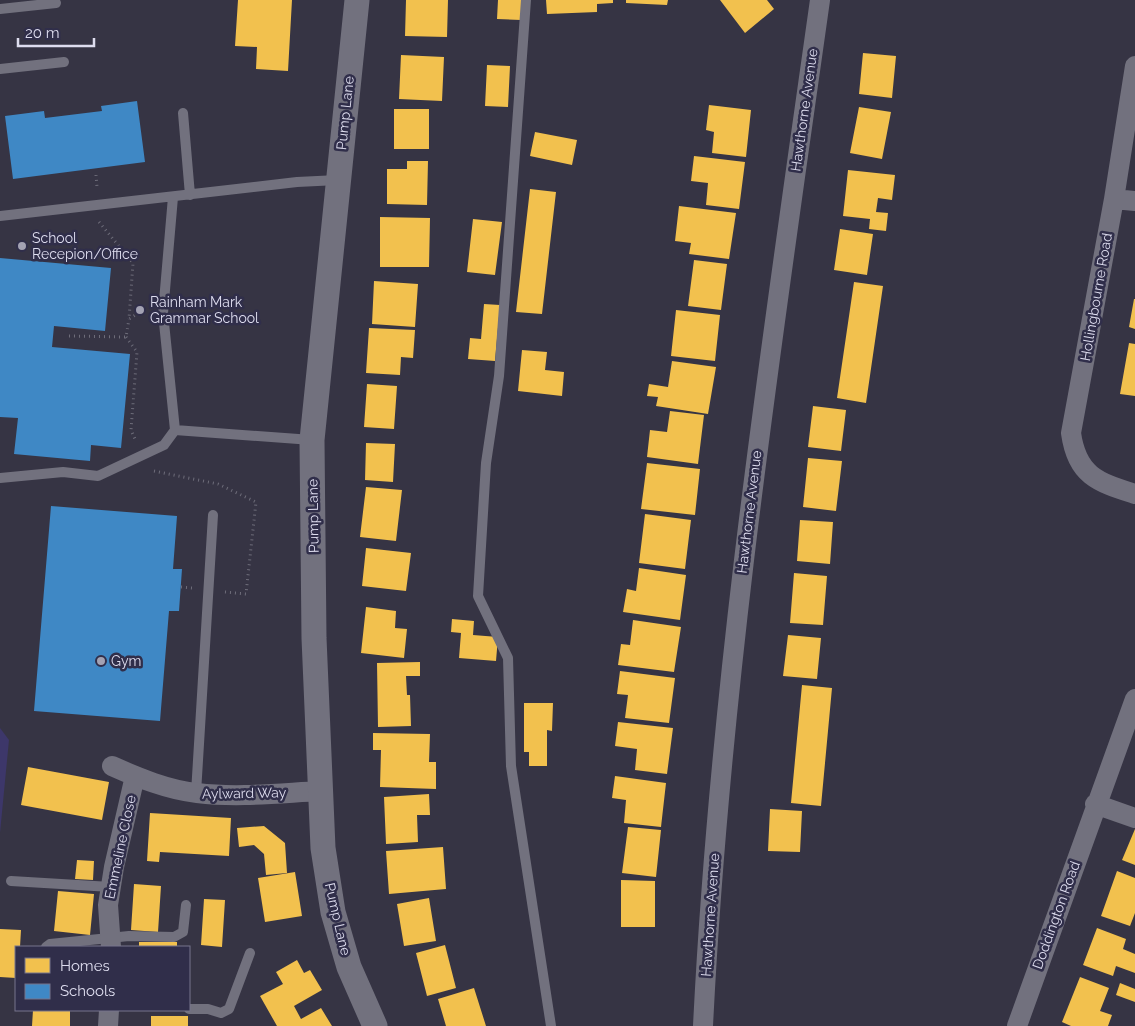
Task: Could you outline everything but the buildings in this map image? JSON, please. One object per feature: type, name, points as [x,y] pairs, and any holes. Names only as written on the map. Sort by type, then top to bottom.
[{"type":"street","name":"Pump Lane","points":[[358,0],[312,440],[314,638],[323,848],[333,912],[349,967],[375,1026]]},
{"type":"street","name":"Hawthorne Avenue","points":[[703,1026],[718,801],[748,514],[820,0]]},
{"type":"street","name":"Hollingbourne Road","points":[[1135,66],[1114,199],[1071,433],[1073,447],[1081,465],[1101,483],[1135,494]]},
{"type":"street","points":[[1114,199],[1135,201]]},
{"type":"street","name":"Doddington Road","points":[[1016,1026],[1135,699]]},
{"type":"street","name":"Aylward Way","points":[[112,766],[135,776],[196,793],[242,795],[321,790]]},
{"type":"street","name":"Emmeline Close","points":[[110,944],[108,905],[110,887],[135,776]]},
{"type":"street","points":[[1096,804],[1135,818]]},
{"type":"street","points":[[108,1026],[109,1011]]},
{"type":"lane","points":[[526,0],[498,376],[486,463],[478,596],[508,658],[512,766],[551,1026]]},
{"type":"lane","points":[[0,9],[56,3]]},
{"type":"lane","points":[[0,69],[64,62]]},
{"type":"lane","points":[[183,113],[190,195]]},
{"type":"lane","points":[[0,216],[297,182],[338,180]]},
{"type":"lane","points":[[0,478],[63,472],[98,476],[164,445],[175,430],[162,313],[173,197]]},
{"type":"lane","points":[[175,430],[312,440]]},
{"type":"lane","points":[[196,793],[213,515]]},
{"type":"lane","points":[[11,880],[110,887]]},
{"type":"lane","points":[[47,946],[50,944],[110,944],[129,936],[174,937],[184,932],[186,905]]},
{"type":"lane","points":[[190,1009],[208,1009],[221,1013],[229,1009],[250,953]]},
{"type":"path","points":[[100,205],[97,219],[133,263],[126,336],[137,352],[132,430],[141,456],[149,470],[218,484],[256,502],[246,594],[180,587]]},
{"type":"path","points":[[128,319],[164,298]]},
{"type":"path","points":[[69,336],[126,336]]},
{"type":"shaded area","points":[[0,728],[9,740],[0,833]]},
{"type":"place","name":"School Recepion/Office","points":[[22,246]]},
{"type":"place","name":"Rainham Mark Grammar School","points":[[140,310]]},
{"type":"place","name":"Gym","points":[[101,661]]}]
